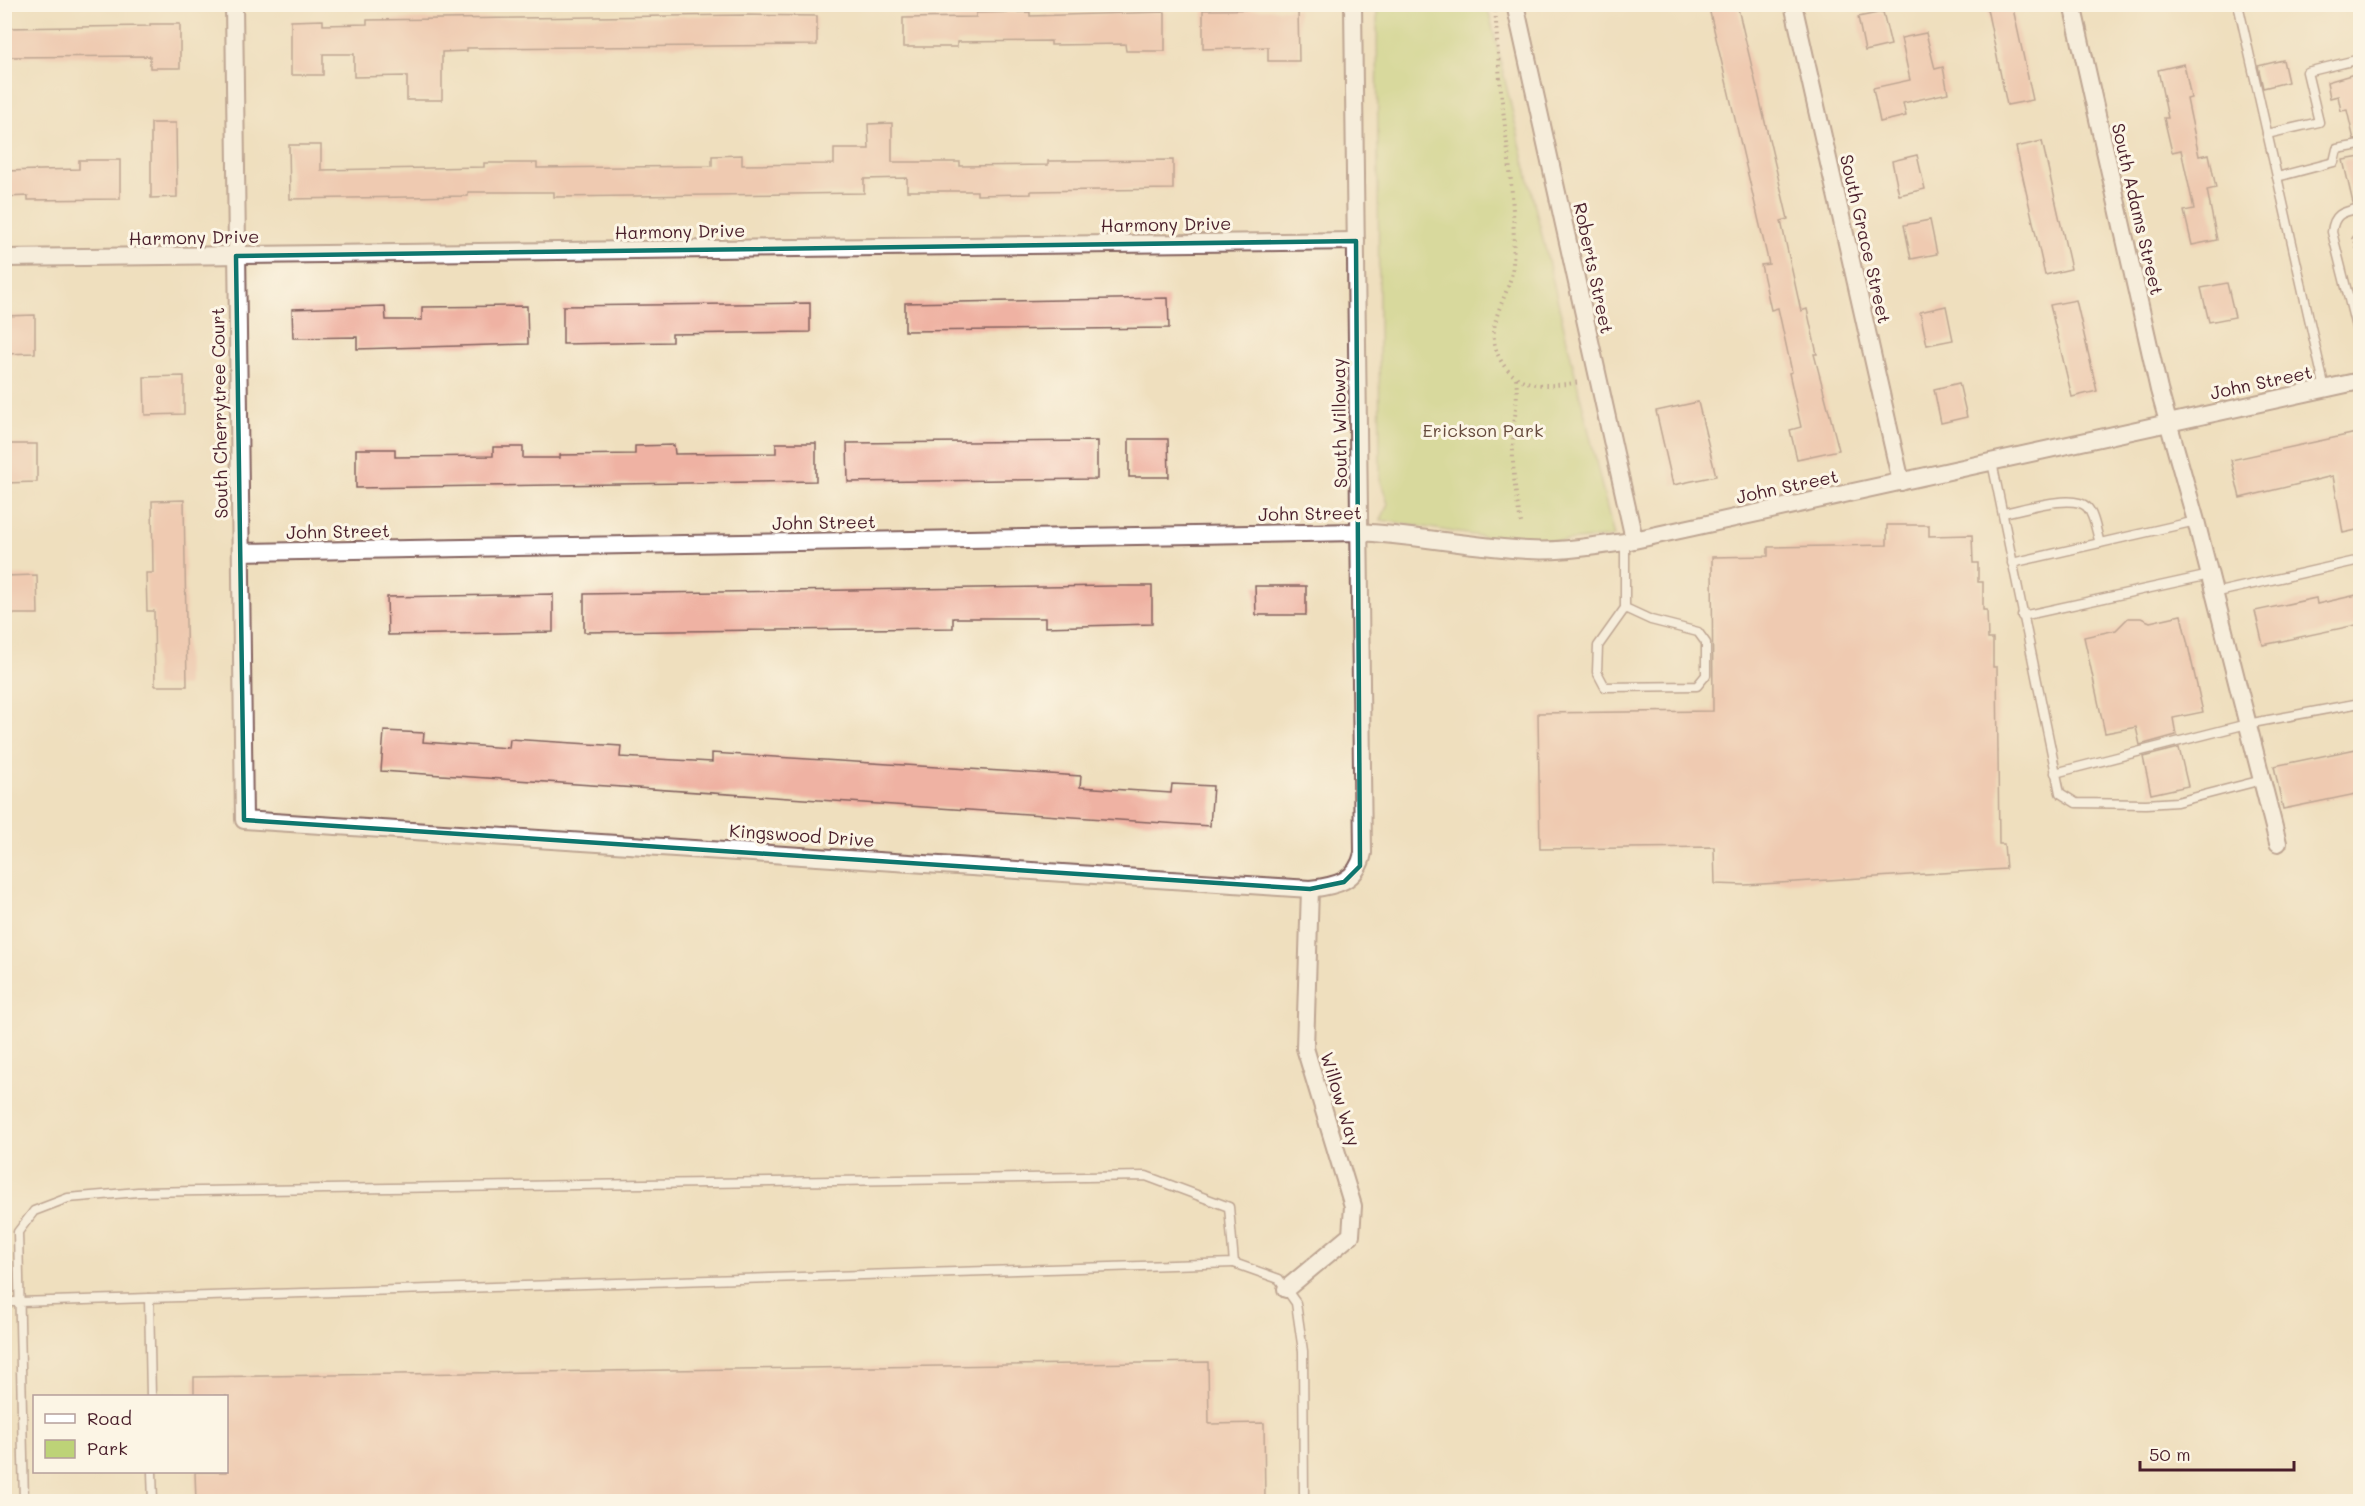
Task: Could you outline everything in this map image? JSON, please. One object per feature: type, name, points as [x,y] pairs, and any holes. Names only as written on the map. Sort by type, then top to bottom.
[{"type":"street","name":"South Cherrytree Court","points":[[234,4],[244,820]]},
{"type":"street","name":"South Willoway","points":[[1353,4],[1363,854],[1360,866],[1353,874]]},
{"type":"street","name":"Roberts Street","points":[[1515,4],[1599,379],[1629,540]]},
{"type":"street","name":"South Grace Street","points":[[1793,4],[1901,482]]},
{"type":"street","name":"South Adams Street","points":[[2072,4],[2159,390],[2196,521],[2277,843]]},
{"type":"street","name":"Harmony Drive","points":[[4,258],[1356,241]]},
{"type":"street","name":"John Street","points":[[242,552],[1358,532],[1530,550],[1566,550],[1629,540],[2361,381]]},
{"type":"street","name":"Kingswood Drive","points":[[244,820],[1310,889],[1335,886],[1353,874]]},
{"type":"street","name":"Willow Way","points":[[1286,1289],[1351,1235],[1353,1206],[1305,1048],[1310,889]]},
{"type":"lane","points":[[2238,4],[2325,389]]},
{"type":"lane","points":[[2267,134],[2319,122],[2307,72],[2361,59]]},
{"type":"lane","points":[[2277,177],[2334,162],[2337,149],[2361,145]]},
{"type":"lane","points":[[2361,208],[2340,213],[2333,220],[2332,232],[2361,343]]},
{"type":"lane","points":[[1992,462],[2060,793],[2076,803],[2177,802],[2262,780]]},
{"type":"lane","points":[[2003,513],[2064,501],[2078,501],[2092,515],[2100,543]]},
{"type":"lane","points":[[2012,563],[2196,521]]},
{"type":"lane","points":[[1625,608],[1651,620],[1698,632],[1706,643],[1706,675],[1696,686],[1605,687],[1597,672],[1598,646],[1625,608],[1629,540]]},
{"type":"lane","points":[[2214,593],[2361,561]]},
{"type":"lane","points":[[2022,616],[2210,575]]},
{"type":"lane","points":[[2055,773],[2247,724],[2361,703]]},
{"type":"lane","points":[[24,1502],[18,1232],[34,1211],[68,1198],[138,1192],[1146,1176],[1229,1207],[1234,1263]]},
{"type":"lane","points":[[4,1302],[1234,1263],[1279,1279],[1296,1303],[1303,1351],[1304,1502]]},
{"type":"lane","points":[[149,1298],[151,1395]]},
{"type":"lane","points":[[152,1473],[153,1502]]},
{"type":"path","points":[[1495,4],[1514,212],[1511,280],[1496,313],[1493,336],[1500,360],[1516,378],[1548,387],[1599,379]]},
{"type":"path","points":[[2352,237],[2355,239],[2361,262]]},
{"type":"path","points":[[1516,378],[1518,394],[1513,444],[1516,497],[1522,527]]},
{"type":"highlighted area","points":[[1356,241],[1360,866],[1344,882],[1310,889],[244,820],[236,256]]},
{"type":"green space","name":"Erickson Park","points":[[1377,5],[1487,5],[1614,537],[1527,544],[1381,520],[1388,504],[1380,479]]},
{"type":"building","points":[[1708,4],[1737,4],[1788,219],[1781,221],[1801,311],[1807,309],[1817,354],[1814,354],[1839,450],[1797,459],[1790,430],[1801,427],[1789,373],[1792,372],[1778,308],[1771,310],[1761,265],[1769,264]]},
{"type":"building","points":[[1986,4],[2012,4],[2033,100],[2007,105]]},
{"type":"building","points":[[1298,9],[1299,61],[1268,61],[1268,47],[1203,49],[1203,10]]},
{"type":"building","points":[[1030,12],[1030,16],[1165,12],[1165,51],[1126,51],[1125,44],[1051,45],[1051,41],[957,42],[957,47],[903,47],[903,18],[976,17],[976,13]]},
{"type":"building","points":[[1883,12],[1891,45],[1865,51],[1858,17]]},
{"type":"building","points":[[817,16],[817,45],[467,48],[467,51],[442,52],[442,100],[407,100],[407,76],[354,77],[354,54],[323,54],[323,75],[291,75],[291,21],[323,20],[323,25],[367,24],[367,20]]},
{"type":"building","points":[[150,24],[180,24],[180,68],[150,68],[150,56],[4,57],[4,28],[150,26]]},
{"type":"building","points":[[1926,33],[1935,69],[1943,67],[1948,93],[1903,103],[1906,116],[1880,122],[1873,88],[1910,80],[1901,38]]},
{"type":"building","points":[[2283,60],[2288,82],[2263,88],[2258,66]]},
{"type":"building","points":[[2184,64],[2191,98],[2187,99],[2199,156],[2209,154],[2216,188],[2207,190],[2217,240],[2192,245],[2184,211],[2194,209],[2181,150],[2172,152],[2164,118],[2168,118],[2158,70]]},
{"type":"building","points":[[2361,72],[2361,139],[2354,140],[2347,110],[2341,111],[2338,96],[2330,98],[2327,82]]},
{"type":"building","points":[[151,123],[176,123],[177,197],[151,198]]},
{"type":"building","points":[[892,123],[892,162],[960,162],[960,166],[1048,165],[1048,161],[1173,160],[1173,189],[1031,191],[1031,194],[977,195],[977,191],[907,191],[907,178],[864,179],[864,193],[554,197],[554,192],[468,192],[468,196],[290,199],[289,145],[321,145],[321,170],[484,167],[484,163],[537,163],[537,168],[712,166],[712,156],[742,155],[742,165],[834,164],[834,149],[869,149],[868,124]]},
{"type":"building","points":[[2042,141],[2071,269],[2045,275],[2016,147]]},
{"type":"building","points":[[1917,155],[1925,189],[1899,195],[1892,161]]},
{"type":"building","points":[[2361,157],[2361,202],[2353,203],[2343,160]]},
{"type":"building","points":[[79,160],[120,160],[120,199],[28,200],[28,196],[5,197],[4,171],[79,169]]},
{"type":"building","points":[[1930,220],[1937,254],[1911,259],[1904,225]]},
{"type":"building","points":[[2227,283],[2235,317],[2209,322],[2201,288]]},
{"type":"building","points":[[1168,298],[1169,328],[905,331],[905,303]]},
{"type":"building","points":[[2076,300],[2097,391],[2072,397],[2050,305]]},
{"type":"building","points":[[810,303],[810,332],[672,334],[672,342],[563,344],[563,306]]},
{"type":"building","points":[[385,306],[386,320],[422,320],[422,307],[527,306],[528,344],[357,349],[357,337],[293,338],[292,309]]},
{"type":"building","points":[[1946,306],[1953,340],[1927,345],[1920,312]]},
{"type":"building","points":[[35,315],[35,353],[4,354],[4,316]]},
{"type":"building","points":[[184,376],[184,414],[145,415],[144,377]]},
{"type":"building","points":[[1959,383],[1967,417],[1941,423],[1934,389]]},
{"type":"building","points":[[1698,402],[1716,476],[1673,485],[1656,411]]},
{"type":"building","points":[[2361,432],[2361,529],[2343,533],[2333,476],[2240,498],[2231,460]]},
{"type":"building","points":[[1129,439],[1168,439],[1169,477],[1129,477]]},
{"type":"building","points":[[1097,441],[1097,479],[848,482],[847,443]]},
{"type":"building","points":[[776,443],[816,443],[816,481],[356,488],[356,449],[395,449],[395,457],[493,456],[493,447],[523,447],[523,458],[560,458],[560,455],[635,454],[635,446],[674,445],[675,454],[776,453]]},
{"type":"building","points":[[4,444],[37,444],[37,482],[4,483]]},
{"type":"building","points":[[184,500],[187,686],[155,686],[154,611],[147,611],[146,573],[153,573],[152,501]]},
{"type":"building","points":[[1887,525],[1929,525],[1929,536],[1972,535],[1973,563],[1978,563],[1978,582],[1983,582],[1983,610],[1987,610],[1988,639],[1993,639],[1993,667],[1997,667],[1999,844],[2004,844],[2006,869],[1745,885],[1715,884],[1714,847],[1540,849],[1538,713],[1713,711],[1712,557],[1768,556],[1768,547],[1887,545]]},
{"type":"building","points":[[37,575],[38,614],[4,614],[4,576]]},
{"type":"building","points":[[1152,586],[1152,624],[1045,627],[1045,618],[953,618],[953,628],[584,632],[584,594]]},
{"type":"building","points":[[1255,586],[1306,586],[1306,615],[1256,615]]},
{"type":"building","points":[[553,594],[553,632],[388,635],[387,597]]},
{"type":"building","points":[[2361,594],[2361,624],[2263,645],[2255,611],[2316,598],[2317,604]]},
{"type":"building","points":[[2181,615],[2203,712],[2173,718],[2176,735],[2140,745],[2136,727],[2105,733],[2084,637],[2116,630],[2128,618],[2141,618],[2150,622]]},
{"type":"building","points":[[384,731],[424,733],[423,742],[509,748],[510,739],[621,746],[620,757],[712,762],[712,753],[1081,776],[1080,787],[1171,793],[1172,784],[1213,786],[1210,826],[381,771]]},
{"type":"building","points":[[2179,748],[2188,786],[2151,794],[2143,757]]},
{"type":"building","points":[[2361,748],[2361,793],[2283,809],[2274,766]]},
{"type":"building","points":[[1208,1362],[1209,1424],[1264,1423],[1265,1502],[196,1502],[195,1473],[228,1473],[228,1395],[194,1395],[194,1377]]}]
